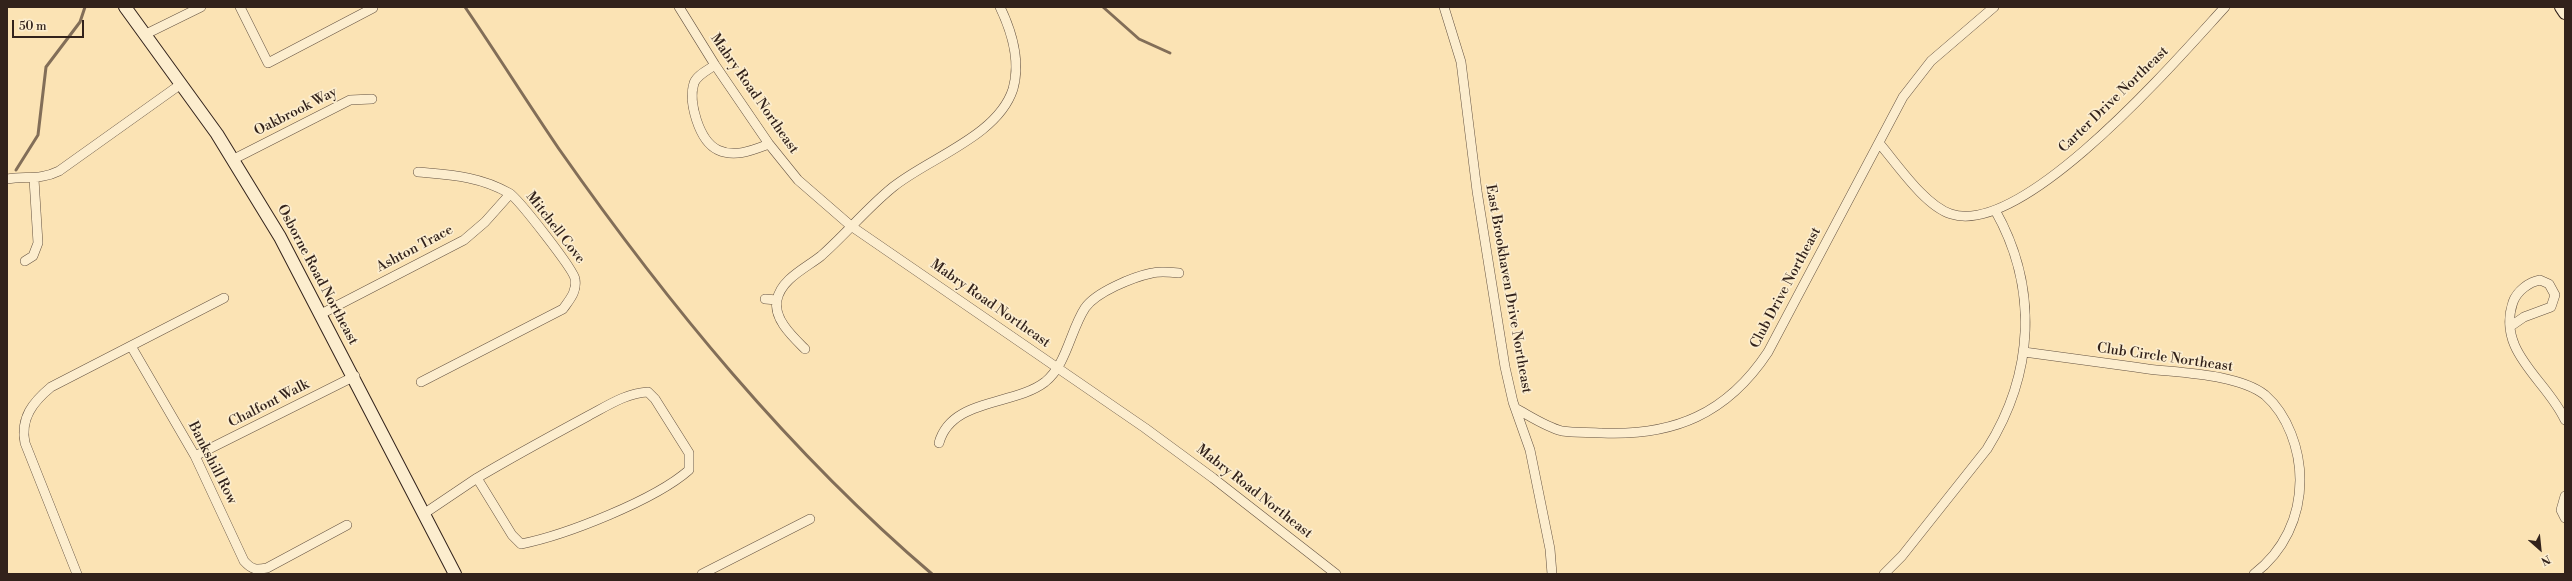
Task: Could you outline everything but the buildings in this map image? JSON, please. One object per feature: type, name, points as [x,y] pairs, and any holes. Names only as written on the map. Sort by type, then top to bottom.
[{"type":"street","name":"Osborne Road Northeast","points":[[125,7],[234,159],[280,237],[355,376],[455,574]]},
{"type":"street","points":[[144,35],[201,7]]},
{"type":"street","points":[[240,7],[268,62],[373,8]]},
{"type":"street","name":"Mabry Road Northeast","points":[[679,7],[715,65],[769,144],[798,180],[851,226],[1213,478],[1336,574]]},
{"type":"street","points":[[805,349],[783,324],[777,300],[790,278],[841,239],[851,226],[894,186],[974,136],[998,116],[1013,89],[1016,59],[1013,37],[1000,7]]},
{"type":"street","name":"East Brookhaven Drive Northeast","points":[[1444,7],[1461,62],[1477,191],[1505,367],[1515,408],[1530,450],[1550,549],[1552,574]]},
{"type":"street","name":"Club Drive Northeast","points":[[1515,408],[1562,431],[1630,434],[1678,425],[1702,415],[1724,401],[1747,380],[1768,352],[1903,97],[1932,61],[1994,7]]},
{"type":"street","name":"Carter Drive Northeast","points":[[1879,143],[1931,202],[1942,211],[1964,216],[1995,210],[2024,195],[2081,155],[2144,94],[2225,7]]},
{"type":"street","points":[[2561,7],[2565,13]]},
{"type":"street","points":[[715,65],[702,73],[694,82],[694,107],[704,136],[711,146],[719,150],[737,154],[769,144]]},
{"type":"street","points":[[7,179],[34,179],[48,176],[72,162],[181,84]]},
{"type":"street","name":"Oakbrook Way","points":[[234,159],[350,100],[372,99]]},
{"type":"street","name":"Mitchell Cove","points":[[418,172],[472,177],[510,194],[567,262],[575,277],[576,288],[571,298],[563,308],[422,382]]},
{"type":"street","points":[[25,261],[33,256],[38,243],[34,179]]},
{"type":"street","name":"Ashton Trace","points":[[321,314],[464,240],[485,222],[510,194]]},
{"type":"street","points":[[1884,574],[1902,556],[1987,449],[2011,404],[2024,352],[2026,320],[2020,273],[2004,226],[1995,210]]},
{"type":"street","points":[[939,443],[942,431],[956,417],[990,403],[1026,393],[1046,380],[1057,368],[1086,307],[1099,296],[1152,272],[1179,273]]},
{"type":"street","points":[[2511,326],[2524,317],[2551,307],[2555,295],[2549,284],[2544,281],[2536,281],[2520,292],[2511,308],[2510,337],[2518,354],[2554,401],[2565,420]]},
{"type":"street","points":[[76,574],[25,443],[24,422],[38,398],[51,386],[224,298]]},
{"type":"street","points":[[765,299],[777,300]]},
{"type":"street","name":"Bankshill Row","points":[[131,346],[195,456],[244,561],[254,570],[267,568],[347,525]]},
{"type":"street","name":"Club Circle Northeast","points":[[2024,352],[2219,378],[2254,389],[2271,401],[2284,420],[2295,444],[2300,488],[2295,514],[2286,538],[2276,553],[2254,574]]},
{"type":"street","name":"Chalfont Walk","points":[[195,456],[355,376]]},
{"type":"street","points":[[425,513],[477,478],[539,442],[634,393],[648,392],[689,453],[689,470],[673,482],[586,525],[521,544],[512,535],[477,478]]},
{"type":"street","points":[[2565,496],[2561,510],[2565,518]]},
{"type":"street","points":[[702,574],[810,519]]},
{"type":"waterway","points":[[16,170],[38,135],[46,67],[80,22],[85,7]]},
{"type":"waterway","points":[[465,7],[559,149],[600,206],[643,263],[732,374],[829,478],[879,527],[932,574]]},
{"type":"waterway","points":[[1103,7],[1139,39],[1170,53]]}]
